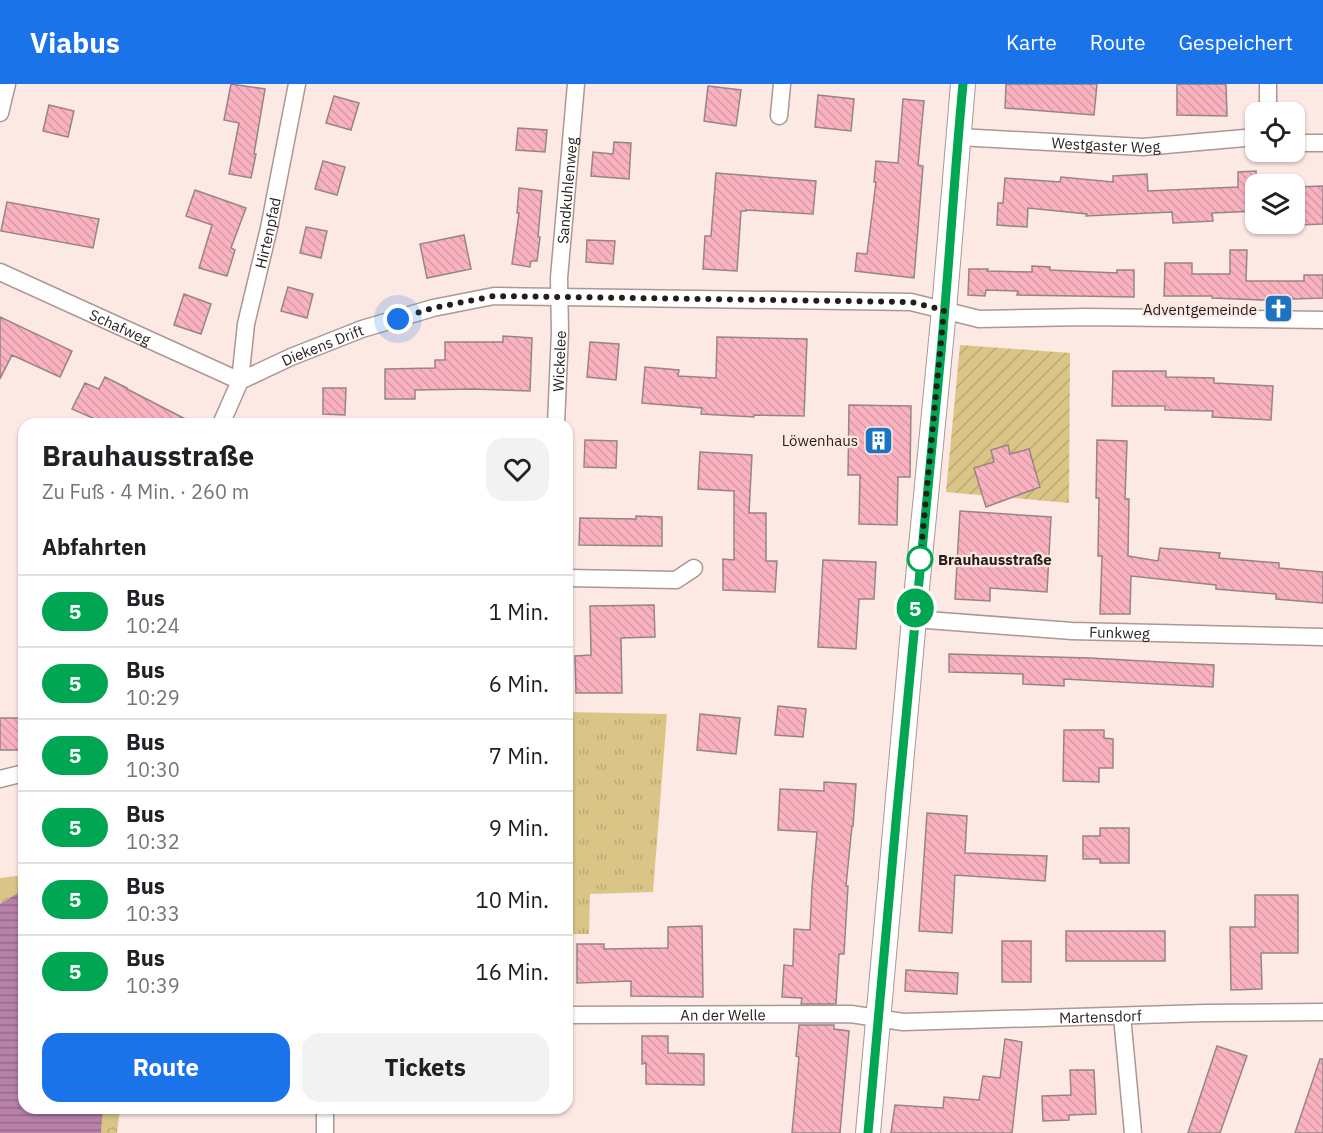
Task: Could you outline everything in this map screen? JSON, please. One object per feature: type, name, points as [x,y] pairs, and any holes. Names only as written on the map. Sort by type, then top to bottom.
[{"type":"main road","points":[[868,1133],[963,84]]},
{"type":"street","points":[[0,113],[7,84]]},
{"type":"street","name":"Hirtenpfad","points":[[224,418],[240,381],[246,324],[269,228],[297,84]]},
{"type":"street","name":"Sandkuhlenweg","points":[[559,297],[576,84]]},
{"type":"street","points":[[779,116],[782,84]]},
{"type":"street","points":[[1268,84],[1268,102]]},
{"type":"street","name":"Westgaster Weg","points":[[958,137],[1143,147],[1245,138]]},
{"type":"street","points":[[1305,143],[1323,143]]},
{"type":"street","name":"Schafweg","points":[[0,272],[240,381]]},
{"type":"street","name":"Diekens Drift","points":[[240,381],[291,357],[362,329],[433,308],[494,296],[911,302],[944,310]]},
{"type":"street","name":"Wickelee","points":[[556,418],[559,297]]},
{"type":"street","points":[[944,310],[979,319],[1086,317],[1323,320]]},
{"type":"street","points":[[573,578],[676,580],[694,568]]},
{"type":"street","name":"Funkweg","points":[[914,619],[1072,631],[1323,637]]},
{"type":"street","points":[[0,779],[18,774]]},
{"type":"street","name":"Martensdorf","points":[[878,1018],[903,1022],[1323,1012]]},
{"type":"street","name":"An der Welle","points":[[573,1015],[851,1014],[878,1018]]},
{"type":"street","points":[[1122,1016],[1133,1133]]},
{"type":"street","points":[[324,1133],[325,1114]]},
{"type":"green space","points":[[960,345],[1070,353],[1069,503],[946,492]]},
{"type":"green space","points":[[573,712],[667,714],[653,892],[590,894],[589,934],[573,934]]},
{"type":"green space","points":[[18,876],[18,893],[0,904],[0,878]]},
{"type":"green space","points":[[103,1114],[119,1114],[117,1133],[101,1133]]},
{"type":"shaded area","points":[[18,893],[18,1114],[103,1114],[101,1133],[0,1133],[0,904]]},
{"type":"building","points":[[231,84],[265,89],[251,178],[229,174],[239,123],[224,120]]},
{"type":"building","points":[[1006,84],[1097,84],[1094,115],[1005,108]]},
{"type":"building","points":[[1177,84],[1226,84],[1227,116],[1177,115]]},
{"type":"building","points":[[708,86],[741,90],[736,126],[704,121]]},
{"type":"building","points":[[818,95],[854,99],[851,131],[815,127]]},
{"type":"building","points":[[334,96],[359,103],[351,130],[326,123]]},
{"type":"building","points":[[903,99],[924,101],[918,165],[923,166],[914,278],[855,271],[857,253],[867,254],[876,182],[874,182],[876,161],[898,163]]},
{"type":"building","points":[[49,105],[74,111],[68,137],[43,131]]},
{"type":"building","points":[[518,128],[547,130],[545,152],[516,150]]},
{"type":"building","points":[[614,142],[631,143],[629,179],[591,176],[593,152],[613,154]]},
{"type":"building","points":[[323,161],[345,167],[337,195],[315,189]]},
{"type":"building","points":[[1256,171],[1256,174],[1245,174],[1245,212],[1212,213],[1213,221],[1173,223],[1172,212],[1086,216],[1087,214],[1028,208],[1027,227],[997,225],[998,203],[1003,203],[1005,178],[1060,182],[1061,177],[1113,182],[1113,176],[1147,174],[1148,191],[1238,187],[1238,172]]},
{"type":"building","points":[[716,173],[816,181],[813,214],[741,211],[737,271],[703,269],[705,236],[711,236]]},
{"type":"building","points":[[1323,186],[1323,224],[1305,225],[1305,187]]},
{"type":"building","points":[[519,188],[542,191],[537,261],[531,261],[530,267],[512,264],[519,213],[517,213]]},
{"type":"building","points":[[195,190],[246,208],[231,248],[235,250],[227,276],[199,268],[212,225],[186,216]]},
{"type":"building","points":[[7,202],[99,219],[93,248],[1,231]]},
{"type":"building","points":[[306,227],[327,231],[321,258],[300,253]]},
{"type":"building","points":[[464,235],[471,269],[427,278],[420,244]]},
{"type":"building","points":[[587,240],[615,241],[613,264],[586,262]]},
{"type":"building","points":[[1230,250],[1247,250],[1246,281],[1304,281],[1304,275],[1323,275],[1323,298],[1262,300],[1212,298],[1212,296],[1164,296],[1165,263],[1192,263],[1192,274],[1230,274]]},
{"type":"building","points":[[1032,266],[1050,267],[1050,270],[1117,273],[1117,270],[1134,270],[1134,297],[1017,295],[1018,291],[986,290],[985,296],[968,295],[969,269],[1032,272]]},
{"type":"building","points":[[288,287],[313,294],[307,318],[281,311]]},
{"type":"building","points":[[184,294],[211,304],[201,334],[174,325]]},
{"type":"building","points":[[0,317],[72,351],[60,377],[12,355],[0,379]]},
{"type":"building","points":[[503,336],[532,338],[530,391],[415,390],[415,399],[385,399],[385,369],[435,368],[435,360],[445,360],[445,342],[503,342]]},
{"type":"building","points":[[717,337],[807,339],[804,416],[754,415],[754,417],[701,414],[702,408],[642,403],[645,367],[679,370],[678,376],[716,378]]},
{"type":"building","points":[[590,342],[619,344],[616,380],[587,377]]},
{"type":"building","points":[[1113,371],[1166,371],[1166,377],[1214,378],[1214,383],[1273,386],[1271,420],[1212,417],[1213,411],[1165,410],[1165,406],[1112,406]]},
{"type":"building","points":[[105,377],[183,418],[92,418],[72,409],[85,383],[99,389]]},
{"type":"building","points":[[323,388],[346,388],[345,415],[323,414]]},
{"type":"building","name":"Löwenhaus","points":[[849,405],[911,406],[910,477],[898,477],[897,525],[859,524],[860,475],[848,475]]},
{"type":"building","points":[[585,440],[617,441],[616,468],[584,467]]},
{"type":"building","points":[[1097,440],[1127,441],[1125,499],[1129,499],[1128,556],[1158,561],[1160,548],[1220,553],[1219,558],[1279,563],[1279,568],[1323,572],[1323,603],[1276,599],[1276,594],[1216,589],[1216,585],[1131,576],[1130,614],[1100,614],[1102,556],[1098,556]]},
{"type":"building","points":[[1008,445],[1010,454],[1029,449],[1040,487],[986,507],[974,468],[994,462],[991,450]]},
{"type":"building","points":[[700,452],[752,455],[749,513],[766,513],[766,561],[777,561],[775,592],[723,590],[723,559],[734,560],[734,491],[698,489]]},
{"type":"building","points":[[960,511],[1051,517],[1047,592],[990,588],[990,601],[955,599]]},
{"type":"building","points":[[636,516],[662,517],[662,546],[579,545],[580,518],[636,519]]},
{"type":"building","points":[[823,560],[876,562],[874,599],[859,599],[856,649],[818,647]]},
{"type":"building","points":[[654,605],[655,637],[621,638],[622,693],[576,693],[575,656],[591,655],[590,606]]},
{"type":"building","points":[[949,654],[1090,658],[1214,665],[1213,687],[1064,679],[1064,686],[1023,684],[1023,674],[949,672]]},
{"type":"building","points":[[778,706],[806,709],[803,737],[775,735]]},
{"type":"building","points":[[700,714],[740,718],[736,754],[697,750]]},
{"type":"building","points":[[0,718],[18,718],[18,750],[0,750]]},
{"type":"building","points":[[1064,730],[1104,730],[1104,738],[1113,739],[1113,768],[1099,768],[1099,782],[1063,781]]},
{"type":"building","points":[[824,782],[856,784],[846,886],[848,886],[844,954],[839,954],[836,1004],[801,1004],[802,998],[782,997],[784,965],[793,966],[794,929],[810,930],[817,832],[778,830],[780,789],[824,791]]},
{"type":"building","points":[[927,813],[967,816],[965,853],[1047,856],[1045,881],[955,875],[952,933],[919,931]]},
{"type":"building","points":[[1100,828],[1129,828],[1129,863],[1100,863],[1100,859],[1083,859],[1083,836],[1100,836]]},
{"type":"building","points":[[1255,895],[1298,895],[1298,953],[1261,953],[1262,989],[1231,990],[1230,927],[1255,927]]},
{"type":"building","points":[[702,926],[703,997],[631,996],[631,981],[577,983],[577,944],[604,944],[604,949],[668,948],[668,927]]},
{"type":"building","points":[[1066,931],[1165,931],[1165,961],[1066,961]]},
{"type":"building","points":[[1002,941],[1031,941],[1031,982],[1002,982]]},
{"type":"building","points":[[906,970],[958,973],[957,994],[905,991]]},
{"type":"building","points":[[799,1025],[834,1025],[834,1029],[849,1031],[840,1133],[792,1133],[799,1057],[796,1056]]},
{"type":"building","points":[[642,1036],[668,1036],[668,1053],[704,1054],[704,1085],[646,1084],[646,1063],[642,1064]]},
{"type":"building","points":[[1005,1039],[1022,1042],[1012,1133],[891,1133],[895,1105],[943,1108],[944,1097],[979,1100],[983,1076],[1000,1078]]},
{"type":"building","points":[[1217,1046],[1247,1056],[1220,1133],[1188,1133]]},
{"type":"building","points":[[1320,1059],[1323,1059],[1323,1133],[1295,1133]]},
{"type":"building","points":[[1070,1070],[1094,1070],[1096,1114],[1069,1115],[1069,1120],[1043,1121],[1042,1096],[1071,1095]]},
{"type":"bus line","name":"5","points":[[868,1133],[914,619],[943,328],[963,84]]},
{"type":"place","name":"Adventgemeinde","points":[[1278,309]]},
{"type":"place","name":"Löwenhaus","points":[[879,440]]},
{"type":"place","name":"Brauhausstraße","points":[[920,559]]},
{"type":"route","points":[[398,319],[433,308],[494,296],[911,302],[944,310],[920,561],[920,559]]}]
